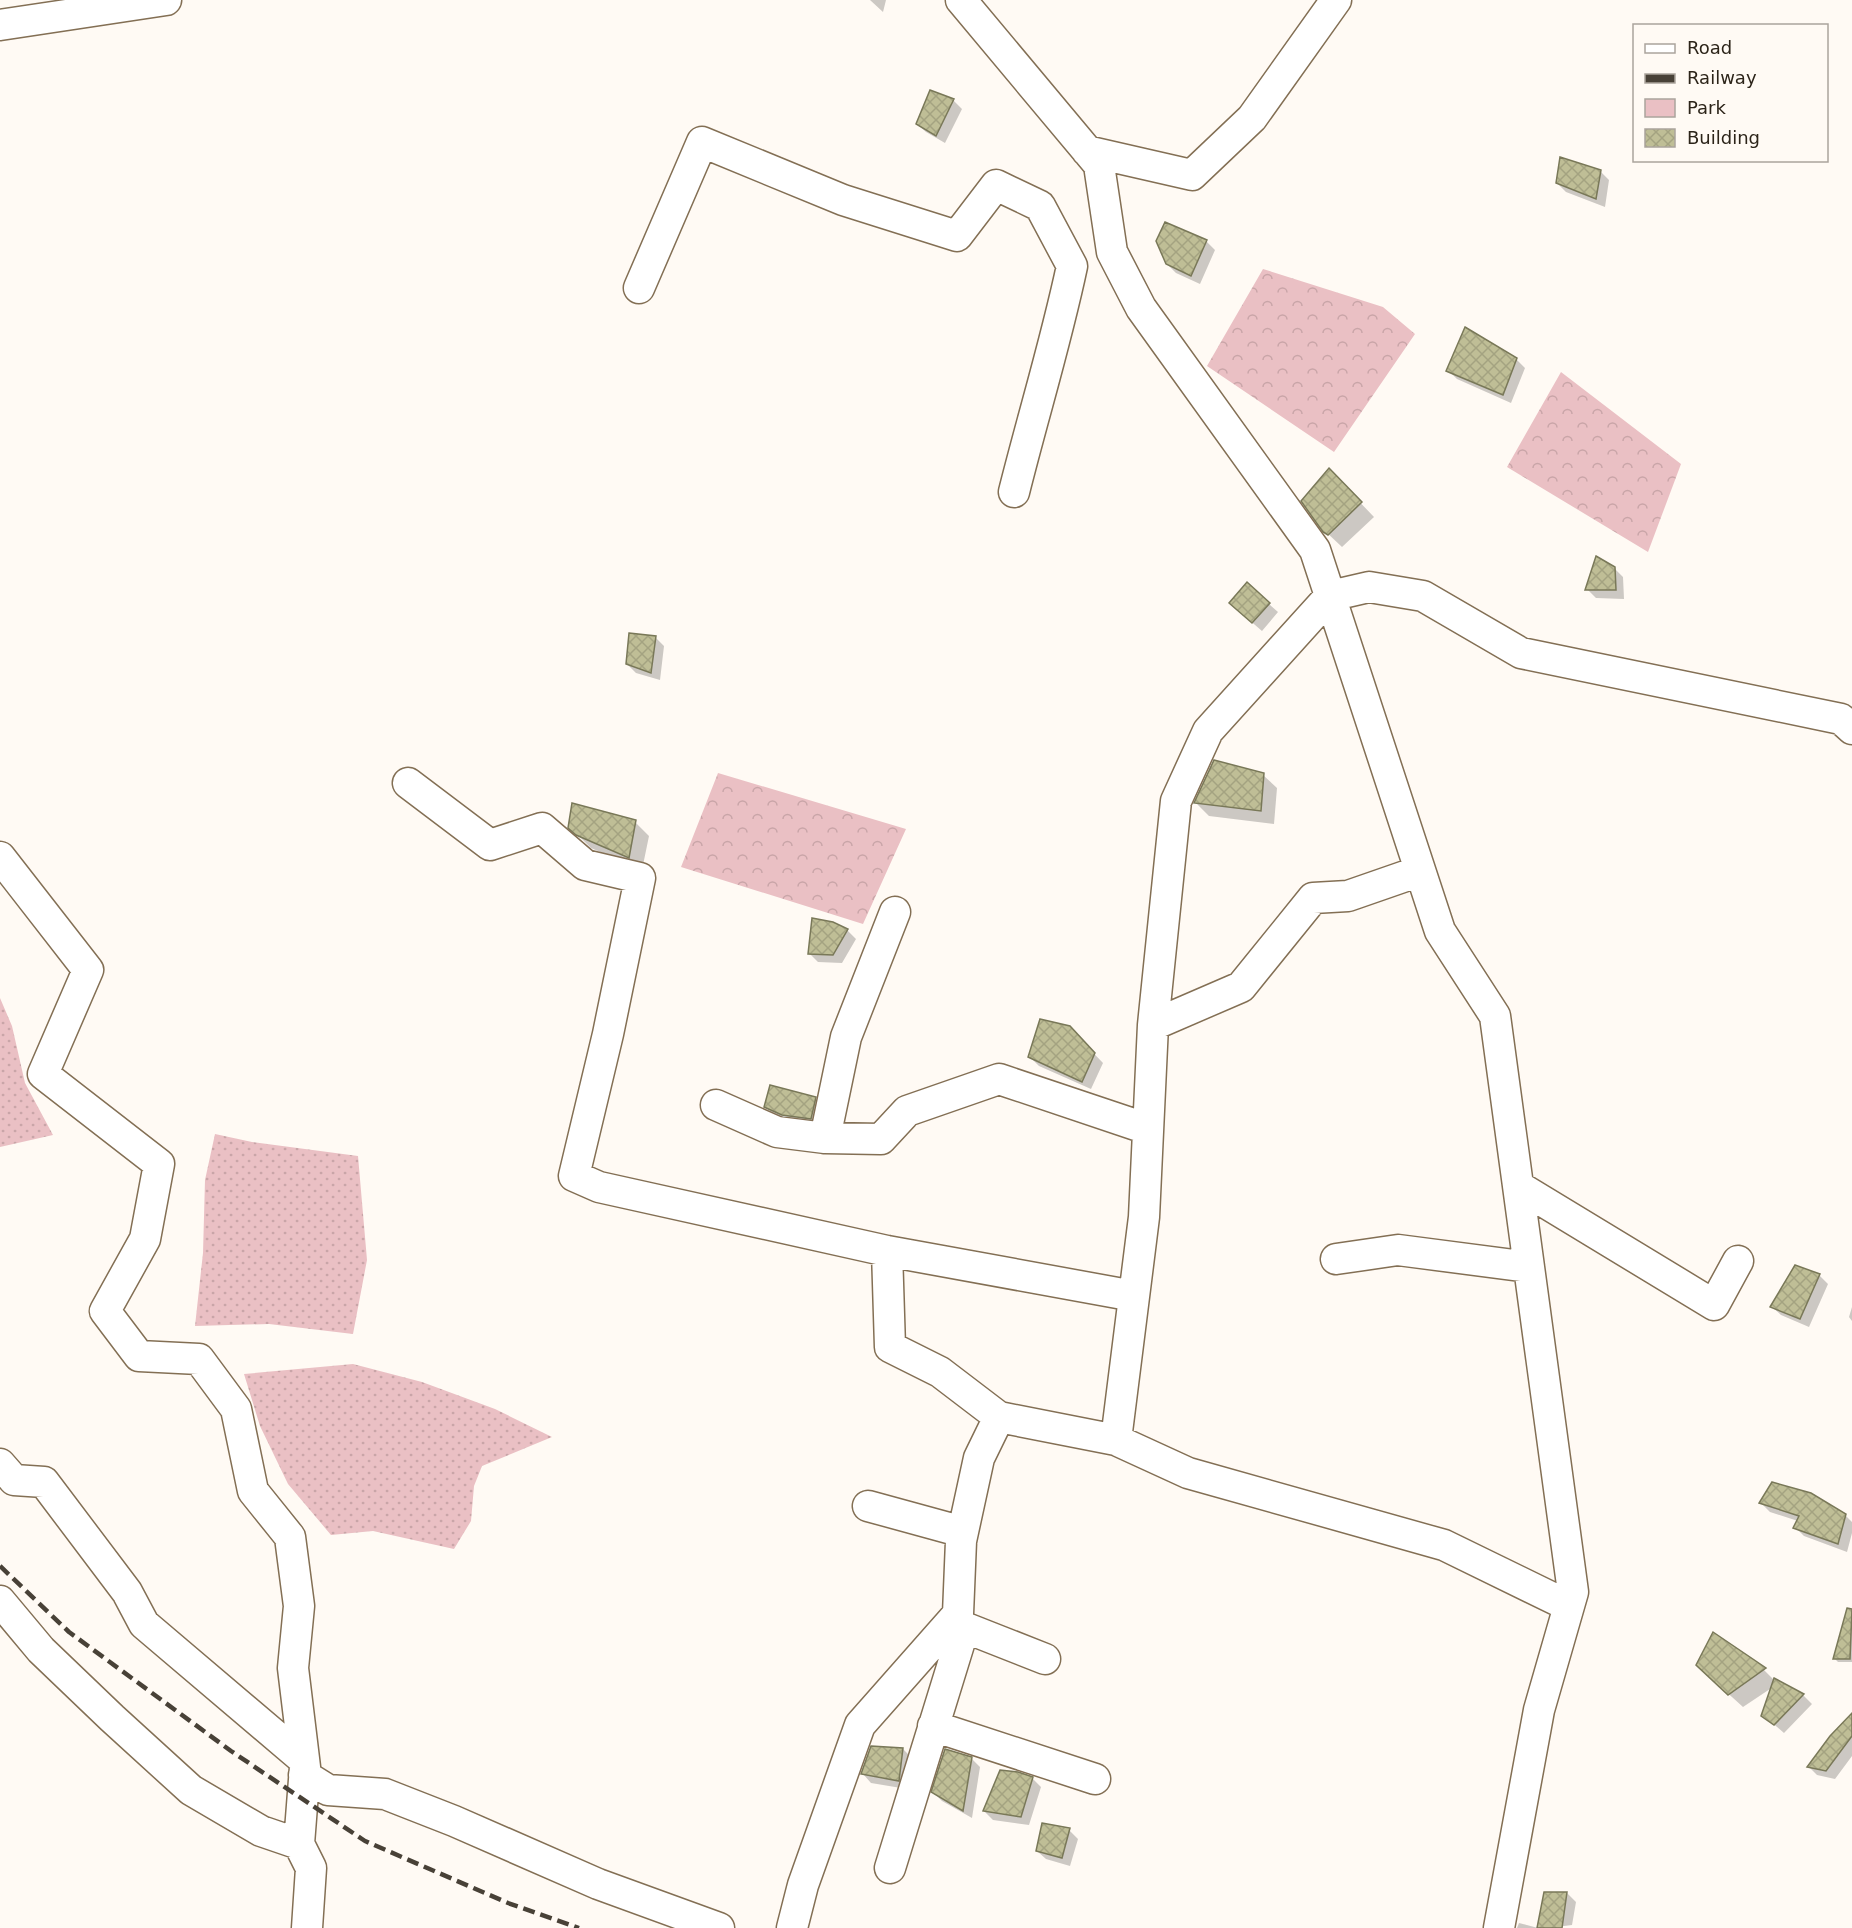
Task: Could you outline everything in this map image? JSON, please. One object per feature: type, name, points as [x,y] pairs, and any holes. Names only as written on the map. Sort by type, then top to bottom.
[{"type":"street","points":[[0,24],[166,0]]},
{"type":"street","points":[[961,0],[1099,165],[1112,252],[1141,308],[1315,550],[1440,931],[1495,1016],[1573,1592],[1539,1710],[1499,1928]]},
{"type":"street","points":[[1087,151],[1192,175],[1252,118],[1336,0]]},
{"type":"street","points":[[639,288],[702,142],[843,200],[957,236],[996,185],[1041,206],[1072,266],[1059,328],[1034,411],[1014,492]]},
{"type":"street","points":[[1116,1440],[1144,1216],[1153,1025],[1176,801],[1208,731],[1330,596],[1369,587],[1423,596],[1521,653],[1841,719],[1852,729]]},
{"type":"street","points":[[408,783],[489,844],[542,828],[585,865],[640,878],[608,1034],[574,1176],[599,1187],[887,1251],[1134,1296]]},
{"type":"street","points":[[0,857],[88,970],[43,1074],[159,1164],[145,1239],[105,1311],[139,1356],[199,1359],[236,1409],[253,1491],[290,1537],[299,1606],[293,1668],[304,1767],[299,1844],[311,1868],[307,1928]]},
{"type":"street","points":[[1153,1025],[1241,987],[1313,898],[1348,896],[1420,871]]},
{"type":"street","points":[[825,1138],[846,1037],[895,912]]},
{"type":"street","points":[[716,1105],[777,1132],[825,1138],[880,1139],[907,1111],[999,1079],[1148,1129]]},
{"type":"street","points":[[1518,1186],[1714,1305],[1738,1260]]},
{"type":"street","points":[[1336,1259],[1398,1250],[1529,1267]]},
{"type":"street","points":[[887,1251],[890,1347],[940,1372],[999,1417],[1116,1440],[1188,1473],[1444,1545],[1569,1606]]},
{"type":"street","points":[[890,1868],[933,1726],[957,1625],[961,1541],[979,1458],[999,1417]]},
{"type":"street","points":[[0,1464],[14,1480],[44,1482],[127,1592],[144,1624],[328,1790],[385,1794],[454,1821],[598,1884],[719,1928]]},
{"type":"street","points":[[868,1506],[963,1532]]},
{"type":"street","points":[[0,1601],[41,1650],[191,1790],[261,1831],[299,1844]]},
{"type":"street","points":[[957,1625],[1045,1659]]},
{"type":"street","points":[[792,1928],[803,1886],[860,1725],[957,1625]]},
{"type":"street","points":[[933,1726],[1095,1779]]},
{"type":"green space","points":[[1263,269],[1383,307],[1415,334],[1334,452],[1207,366]]},
{"type":"green space","points":[[1561,372],[1681,464],[1648,552],[1507,467]]},
{"type":"green space","points":[[718,773],[906,829],[863,924],[681,867]]},
{"type":"green space","points":[[0,998],[12,1026],[25,1083],[53,1135],[0,1147]]},
{"type":"green space","points":[[215,1134],[252,1142],[358,1156],[367,1260],[353,1334],[269,1324],[195,1326],[203,1253],[205,1180]]},
{"type":"green space","points":[[353,1364],[422,1382],[495,1409],[552,1437],[482,1466],[474,1486],[471,1521],[454,1549],[373,1531],[331,1535],[288,1484],[260,1426],[244,1374]]},
{"type":"building","points":[[930,90],[954,99],[936,136],[916,124]]},
{"type":"building","points":[[1560,157],[1601,170],[1596,199],[1556,183]]},
{"type":"building","points":[[1165,222],[1207,240],[1191,276],[1166,264],[1156,241]]},
{"type":"building","points":[[1465,327],[1517,358],[1503,395],[1446,371]]},
{"type":"building","points":[[1329,468],[1362,502],[1328,535],[1323,532],[1301,501]]},
{"type":"building","points":[[1596,556],[1615,567],[1616,590],[1585,590]]},
{"type":"building","points":[[1247,582],[1270,603],[1252,623],[1229,603]]},
{"type":"building","points":[[629,633],[656,636],[651,673],[626,664]]},
{"type":"building","points":[[1214,760],[1264,773],[1261,811],[1194,803]]},
{"type":"building","points":[[572,803],[636,820],[629,858],[576,835],[568,828]]},
{"type":"building","points":[[812,918],[833,922],[848,929],[833,955],[808,954]]},
{"type":"building","points":[[1040,1019],[1070,1026],[1095,1053],[1082,1082],[1028,1057]]},
{"type":"building","points":[[770,1085],[816,1097],[811,1119],[782,1115],[764,1107]]},
{"type":"building","points":[[1795,1265],[1820,1274],[1800,1319],[1770,1307]]},
{"type":"building","points":[[1772,1482],[1811,1493],[1846,1514],[1838,1544],[1793,1528],[1799,1516],[1759,1503]]},
{"type":"building","points":[[1847,1608],[1852,1609],[1850,1659],[1833,1659]]},
{"type":"building","points":[[1713,1632],[1766,1668],[1728,1695],[1696,1665]]},
{"type":"building","points":[[1774,1678],[1804,1694],[1774,1725],[1761,1716]]},
{"type":"building","points":[[1852,1713],[1852,1736],[1826,1771],[1807,1767],[1830,1736]]},
{"type":"building","points":[[871,1746],[903,1748],[899,1781],[861,1774]]},
{"type":"building","points":[[945,1749],[972,1757],[963,1811],[931,1792]]},
{"type":"building","points":[[1000,1770],[1033,1777],[1021,1817],[983,1811]]},
{"type":"building","points":[[1042,1823],[1070,1828],[1062,1858],[1036,1851]]},
{"type":"building","points":[[1544,1892],[1567,1892],[1562,1928],[1537,1928]]},
{"type":"railway","points":[[0,1566],[69,1632],[231,1751],[365,1841],[508,1903],[579,1928]]}]
